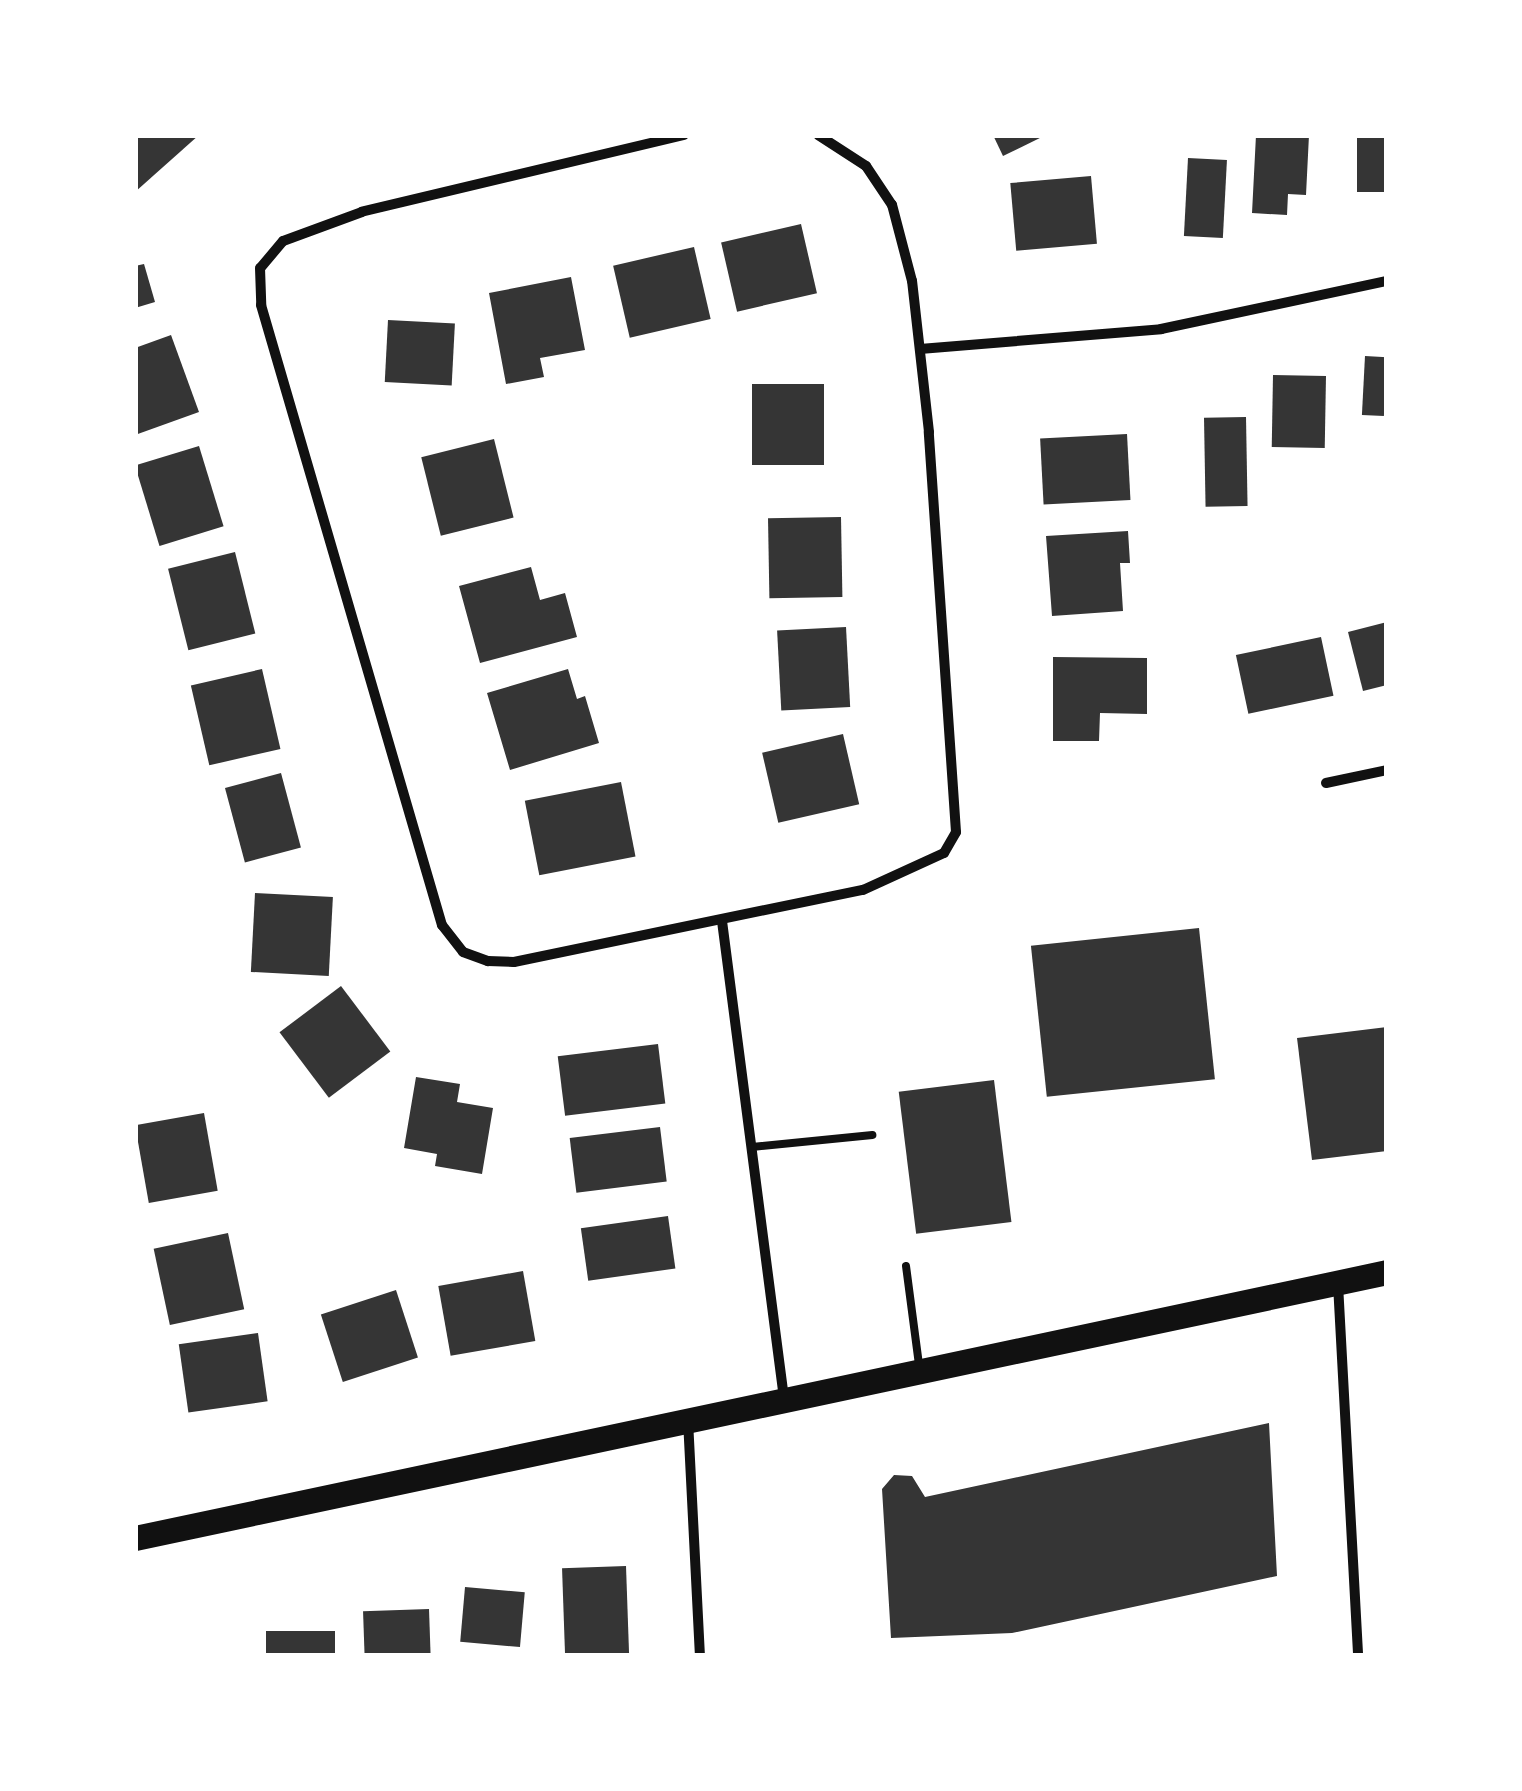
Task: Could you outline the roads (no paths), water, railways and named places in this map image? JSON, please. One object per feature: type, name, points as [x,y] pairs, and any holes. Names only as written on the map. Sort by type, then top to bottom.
[{"type":"main road","points":[[135,1538],[920,1367],[1387,1272]]},
{"type":"street","points":[[684,135],[362,212],[283,241],[260,268],[262,305],[442,924],[464,952],[488,960],[514,962],[863,890],[915,870],[944,853],[956,832],[958,793],[912,281],[892,206],[866,166],[834,141],[818,135]]},
{"type":"street","points":[[920,350],[1162,329],[1387,281]]},
{"type":"street","points":[[1326,783],[1387,770]]},
{"type":"street","points":[[722,921],[784,1398]]},
{"type":"street","points":[[1338,1283],[1358,1656]]},
{"type":"street","points":[[688,1418],[700,1656]]},
{"type":"lane","points":[[752,1147],[872,1135]]},
{"type":"lane","points":[[906,1266],[920,1367]]}]
